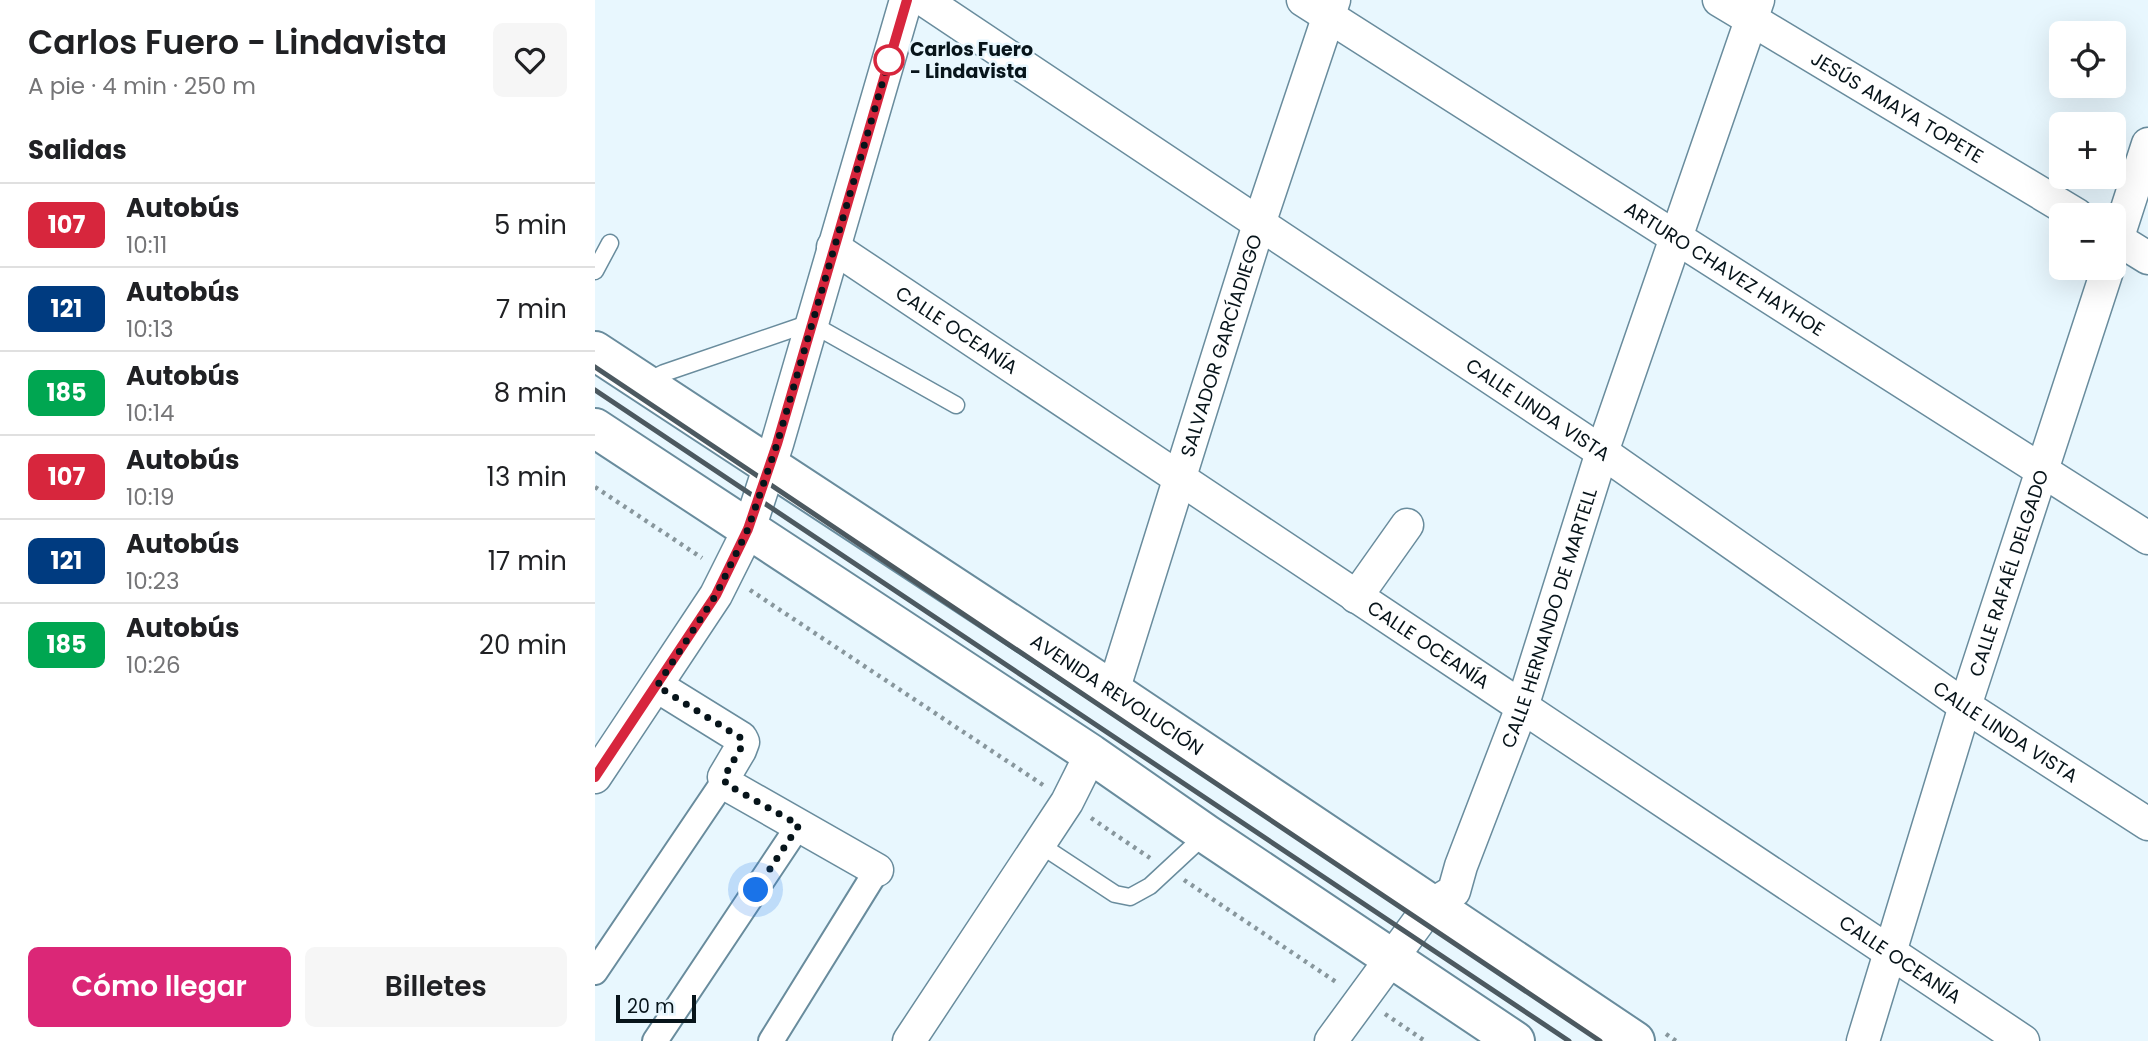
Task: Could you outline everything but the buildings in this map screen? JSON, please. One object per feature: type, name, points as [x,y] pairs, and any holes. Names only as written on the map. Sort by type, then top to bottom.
[{"type":"main road","name":"AVENIDA REVOLUCIÓN","points":[[595,351],[1112,691],[1635,1041]]},
{"type":"main road","points":[[595,428],[1091,754],[1515,1041]]},
{"type":"street","points":[[595,777],[657,686],[727,575],[748,529],[770,466],[907,0]]},
{"type":"street","name":"CALLE LINDA VISTA","points":[[924,0],[1602,452],[1965,706],[2148,824]]},
{"type":"street","name":"JESÚS AMAYA TOPETE","points":[[1719,0],[1755,10],[2058,203]]},
{"type":"street","name":"SALVADOR GARCÍADIEGO","points":[[1112,691],[1259,224],[1322,5]]},
{"type":"street","name":"ARTURO CHAVEZ HAYHOE","points":[[1322,5],[1676,238],[2148,538]]},
{"type":"street","name":"CALLE HERNANDO DE MARTELL","points":[[1331,1041],[1430,906],[1454,891],[1461,866],[1522,707],[1602,452],[1755,10]]},
{"type":"street","name":"CALLE RAFAÉL DELGADO","points":[[2126,209],[2148,144]]},
{"type":"street","name":"CALLE OCEANÍA","points":[[833,247],[2023,1041]]},
{"type":"street","points":[[2126,252],[2148,258]]},
{"type":"street","name":"CALLE RAFAÉL DELGADO","points":[[1863,1041],[1965,706],[2103,280]]},
{"type":"street","points":[[1356,597],[1407,525]]},
{"type":"street","points":[[595,972],[724,781],[742,746],[741,738],[657,686]]},
{"type":"street","points":[[909,1041],[1067,802],[1091,754]]},
{"type":"street","points":[[724,781],[877,870],[771,1041]]},
{"type":"street","points":[[655,1041],[799,825]]},
{"type":"lane","points":[[595,271],[610,243]]},
{"type":"lane","points":[[644,383],[664,373],[810,323],[956,405]]},
{"type":"lane","points":[[1039,844],[1115,894],[1130,897],[1150,886],[1206,834]]},
{"type":"path","points":[[595,487],[727,575]]},
{"type":"railway","points":[[595,367],[1600,1041]]},
{"type":"railway","points":[[595,390],[1569,1041]]},
{"type":"bus line","name":"107","points":[[595,777],[716,595],[748,529],[777,444],[810,323],[907,0]]},
{"type":"place","name":"Carlos Fuero - Lindavista","points":[[889,60]]},
{"type":"route","points":[[756,890],[799,825],[726,784],[724,777],[742,746],[741,738],[657,686],[716,595],[748,529],[777,444],[810,323],[892,50],[889,60]]}]
